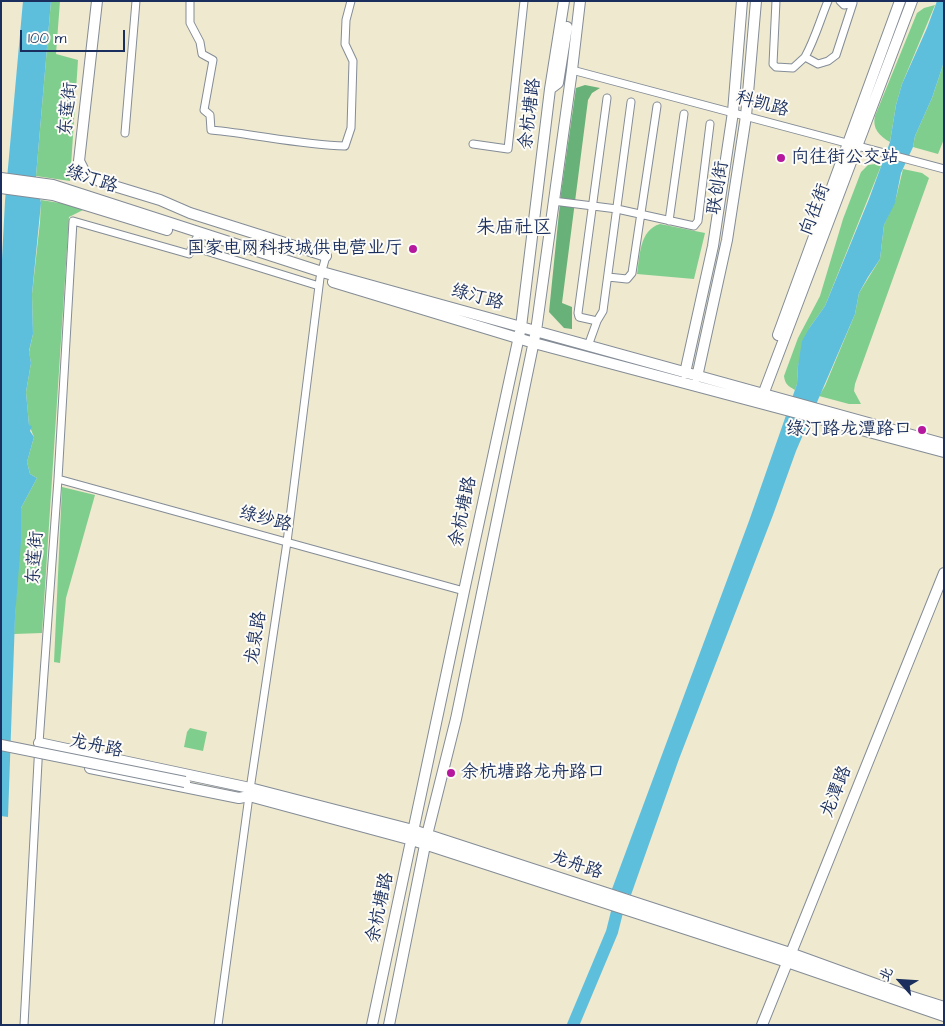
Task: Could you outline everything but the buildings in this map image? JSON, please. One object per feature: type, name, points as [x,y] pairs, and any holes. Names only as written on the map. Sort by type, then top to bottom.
[{"type":"street","name":"东莲街","points":[[97,1],[79,161],[85,174],[101,182],[160,200],[190,213],[326,256]]},
{"type":"street","points":[[124,134],[136,1]]},
{"type":"street","points":[[190,1],[190,23],[200,42],[202,54],[213,60],[204,110],[210,115],[211,130],[248,133],[325,146],[345,146],[352,128],[353,61],[345,44],[346,20],[351,1]]},
{"type":"street","points":[[473,144],[508,148],[524,1]]},
{"type":"street","name":"余杭塘路","points":[[372,1025],[519,339],[550,88],[564,1]]},
{"type":"street","points":[[550,88],[558,83],[570,1]]},
{"type":"street","points":[[568,97],[566,84],[575,1]]},
{"type":"street","name":"余杭塘路","points":[[389,1025],[426,840],[456,719],[534,343],[580,1]]},
{"type":"street","name":"联创街","points":[[685,373],[713,246],[733,112],[742,1]]},
{"type":"street","name":"联创街","points":[[697,377],[727,240],[746,116],[756,1]]},
{"type":"street","points":[[776,1],[773,64],[776,67],[792,68],[805,57],[813,43],[828,1]]},
{"type":"street","points":[[805,57],[818,64],[828,61],[836,55],[853,3],[844,6],[840,1]]},
{"type":"street","name":"向往街","points":[[853,144],[900,1]]},
{"type":"street","name":"向往街","points":[[759,398],[853,144],[912,1]]},
{"type":"street","name":"科凯路","points":[[572,70],[944,169]]},
{"type":"street","points":[[597,321],[579,317],[578,312],[607,98]]},
{"type":"street","points":[[588,346],[597,321],[603,311],[631,102]]},
{"type":"street","points":[[608,277],[627,279],[632,272],[657,106]]},
{"type":"street","points":[[668,221],[684,114]]},
{"type":"street","points":[[553,201],[617,209],[694,226],[698,221],[710,124]]},
{"type":"street","name":"绿汀路","points":[[3,183],[53,190],[320,279],[536,331],[685,373],[759,398]]},
{"type":"street","name":"绿汀路","points":[[53,190],[194,243],[519,339],[786,405],[944,452]]},
{"type":"street","name":"东莲街","points":[[24,1025],[39,744],[58,479],[73,221],[189,254],[194,243]]},
{"type":"street","name":"龙泉路","points":[[218,1025],[249,792],[287,542],[320,279],[326,256]]},
{"type":"street","name":"绿汀路","points":[[815,413],[944,444]]},
{"type":"street","name":"绿纱路","points":[[58,479],[464,591]]},
{"type":"street","name":"龙潭路","points":[[762,1025],[944,573]]},
{"type":"street","name":"龙舟路","points":[[39,744],[171,770],[189,779],[197,790]]},
{"type":"street","name":"龙舟路","points":[[1,745],[189,779],[249,792],[412,835],[944,1007]]},
{"type":"street","name":"龙舟路","points":[[39,758],[239,798],[249,792]]},
{"type":"street","name":"龙舟路","points":[[788,957],[944,1016]]},
{"type":"green space","points":[[51,1],[60,1],[56,54],[78,60],[70,181],[36,176]]},
{"type":"green space","points":[[935,5],[902,84],[896,105],[890,142],[877,131],[874,120],[875,116],[917,13],[924,8]]},
{"type":"green space","points":[[944,62],[944,139],[938,154],[913,147],[915,136],[932,98]]},
{"type":"green space","points":[[585,85],[600,88],[592,93],[588,100],[562,303],[572,307],[572,329],[564,328],[549,312],[561,193],[576,88]]},
{"type":"green space","points":[[875,164],[881,166],[825,306],[810,327],[798,366],[795,390],[787,384],[784,376],[798,338],[820,296],[843,219],[861,172],[868,165]]},
{"type":"green space","points":[[903,169],[922,173],[929,178],[855,384],[854,391],[861,404],[849,404],[819,396],[855,314],[859,293],[880,259],[884,225],[896,198]]},
{"type":"green space","points":[[41,200],[66,204],[83,210],[69,217],[42,633],[14,634],[21,508],[37,478],[30,474],[27,462],[34,437],[29,425],[26,392],[31,363],[29,352],[33,334],[32,294]]},
{"type":"green space","points":[[660,224],[705,233],[694,279],[637,274],[644,238],[653,227]]},
{"type":"green space","points":[[62,487],[95,495],[66,598],[60,663],[54,662]]},
{"type":"green space","points":[[190,728],[207,732],[203,751],[184,747],[187,732]]},
{"type":"water","points":[[23,1],[51,1],[36,176],[41,203],[32,294],[33,334],[29,351],[31,363],[26,392],[29,425],[32,426],[30,431],[34,437],[27,462],[30,474],[37,478],[21,508],[8,817],[1,816],[2,259],[5,201]]},
{"type":"water","points":[[937,1],[944,1],[944,62],[932,98],[901,173],[895,203],[884,225],[880,259],[859,293],[855,314],[796,451],[679,759],[631,895],[612,889],[749,521],[797,384],[802,341],[825,306],[869,199],[890,142],[896,105],[902,84]]},
{"type":"waterway","points":[[573,1025],[612,932],[621,896]]},
{"type":"place","name":"向往街公交站","points":[[781,158]]},
{"type":"place","name":"国家电网科技城供电营业厅","points":[[413,249]]},
{"type":"place","name":"绿汀路龙潭路口","points":[[922,430]]},
{"type":"place","name":"余杭塘路龙舟路口","points":[[451,773]]},
{"type":"district","name":"朱庙社区","points":[[514,229]]}]
